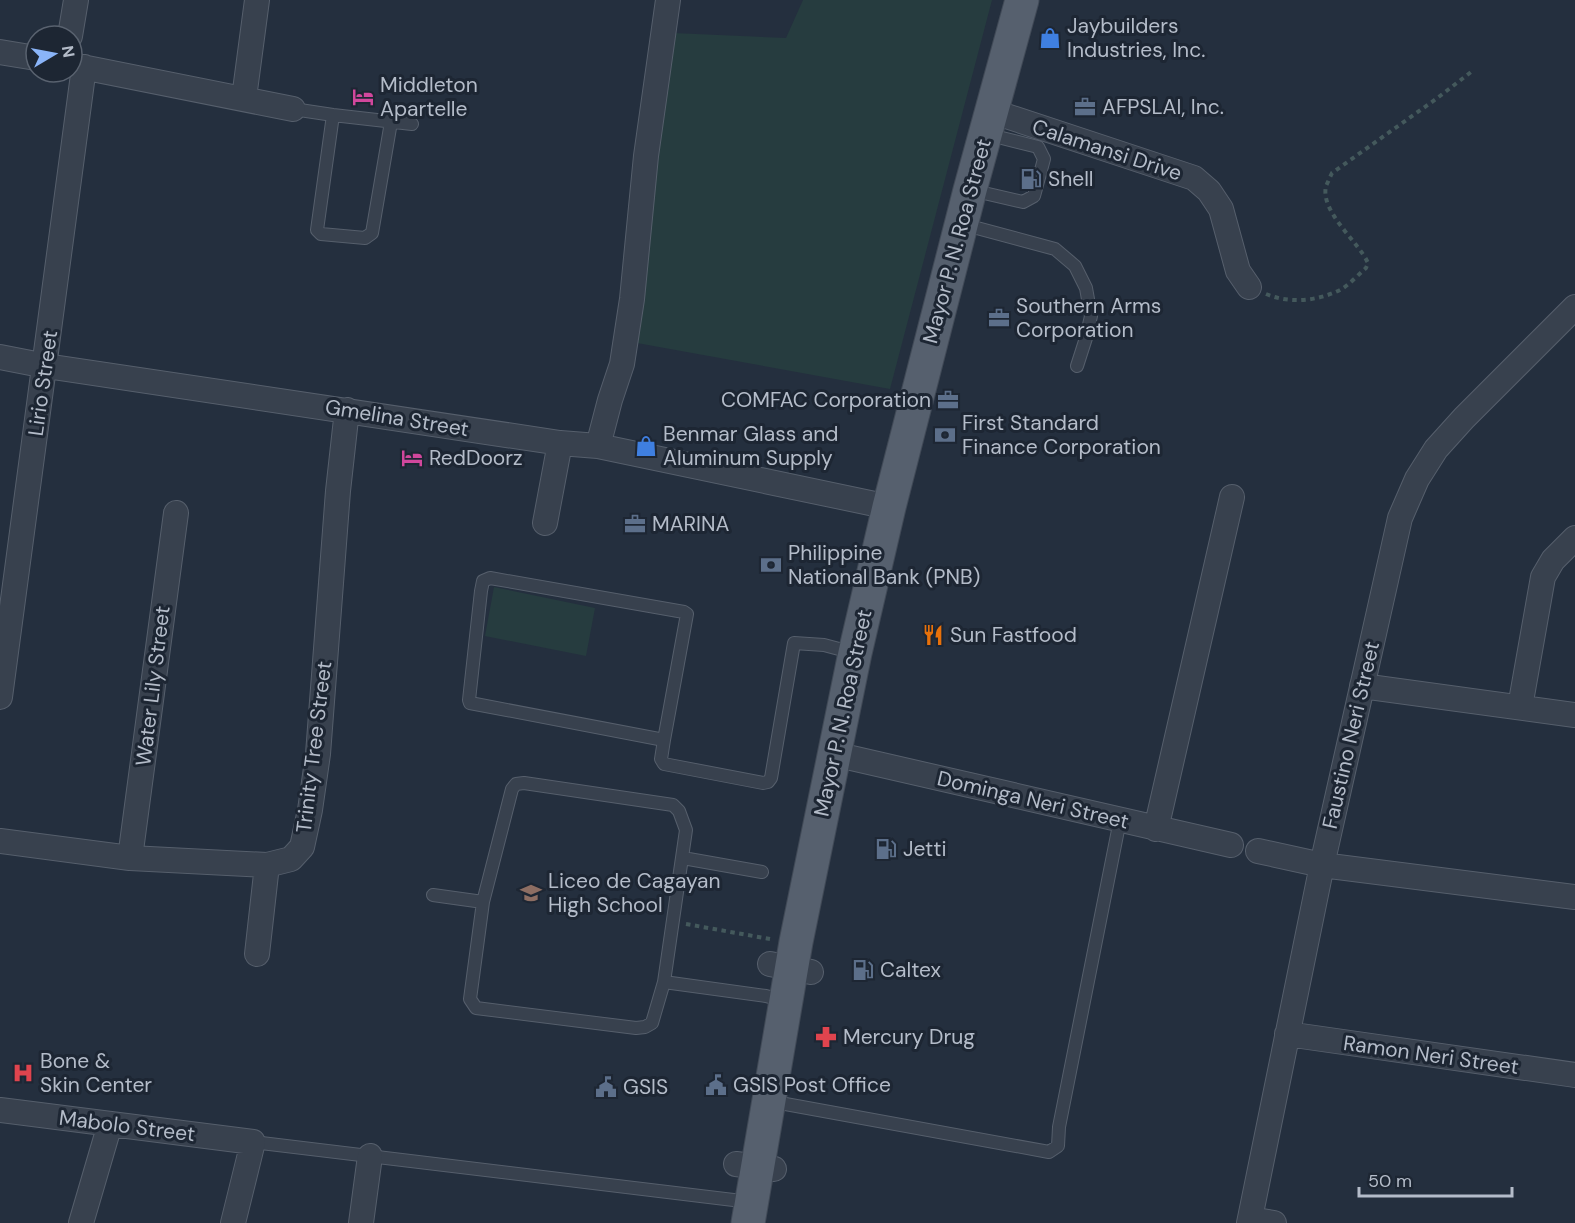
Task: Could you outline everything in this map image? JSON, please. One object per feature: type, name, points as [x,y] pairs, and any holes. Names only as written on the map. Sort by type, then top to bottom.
[{"type":"main road","name":"Mayor P. N. Roa Street","points":[[754,1217],[756,1167],[792,962],[855,653],[889,507],[961,224],[1022,0]]},
{"type":"street","points":[[72,24],[76,0]]},
{"type":"street","points":[[244,98],[257,0]]},
{"type":"street","points":[[598,446],[622,364],[632,299],[646,156],[668,0]]},
{"type":"street","points":[[0,52],[24,56]]},
{"type":"street","points":[[84,67],[293,109]]},
{"type":"street","name":"Lirio Street","points":[[0,697],[46,366],[76,84]]},
{"type":"street","name":"Calamansi Drive","points":[[988,122],[1194,178],[1209,191],[1221,209],[1238,271],[1249,287]]},
{"type":"street","name":"Faustino Neri Street","points":[[1249,1221],[1322,865],[1400,518],[1417,480],[1436,449],[1575,307]]},
{"type":"street","name":"Gmelina Street","points":[[0,357],[46,366],[560,443],[598,446],[889,507]]},
{"type":"street","name":"Trinity Tree Street","points":[[0,841],[130,858],[267,865],[291,859],[302,847],[318,754],[338,490],[347,410]]},
{"type":"street","points":[[545,523],[560,443]]},
{"type":"street","points":[[1156,829],[1232,497]]},
{"type":"street","name":"Water Lily Street","points":[[130,858],[176,513]]},
{"type":"street","points":[[1520,707],[1543,577],[1554,560],[1575,538]]},
{"type":"street","points":[[1362,686],[1575,715]]},
{"type":"street","name":"Dominga Neri Street","points":[[834,754],[1231,845]]},
{"type":"street","points":[[1258,851],[1322,865],[1575,897]]},
{"type":"street","points":[[257,954],[267,865]]},
{"type":"street","name":"Ramon Neri Street","points":[[1287,1034],[1575,1075]]},
{"type":"street","name":"Mabolo Street","points":[[0,1110],[253,1142]]},
{"type":"street","points":[[81,1223],[110,1124]]},
{"type":"street","points":[[233,1223],[253,1142]]},
{"type":"street","points":[[361,1223],[370,1156]]},
{"type":"street","points":[[1249,1221],[1274,1223]]},
{"type":"lane","points":[[293,109],[412,124]]},
{"type":"lane","points":[[333,115],[317,230],[321,234],[365,238],[372,232],[391,122]]},
{"type":"lane","points":[[970,190],[1023,202],[1034,196],[1044,159],[1038,147],[988,122]]},
{"type":"lane","points":[[961,224],[1055,249],[1075,266],[1086,288],[1091,316],[1077,366]]},
{"type":"lane","points":[[664,740],[470,703],[483,581],[490,578],[687,614],[661,759],[664,764],[763,783],[768,782],[771,778],[794,643],[824,645],[855,653]]},
{"type":"lane","points":[[524,783],[673,805],[679,811],[687,830],[664,982],[652,1023],[645,1027],[636,1028],[476,1008],[470,999],[483,902],[512,789],[516,784],[524,783]]},
{"type":"lane","points":[[768,1101],[1049,1152],[1058,1146],[1059,1127],[1119,820]]},
{"type":"lane","points":[[683,858],[762,872]]},
{"type":"lane","points":[[433,895],[483,902]]},
{"type":"lane","points":[[664,982],[766,996],[786,1002]]},
{"type":"lane","points":[[253,1142],[370,1156],[754,1217]]},
{"type":"path","points":[[1249,287],[1273,297],[1302,302],[1341,289],[1366,268],[1368,263],[1365,257],[1326,202],[1326,187],[1332,173],[1471,72]]},
{"type":"path","points":[[673,922],[792,962]]},
{"type":"green space","points":[[803,0],[992,0],[890,389],[637,343],[673,33],[786,38]]},
{"type":"green space","points":[[494,587],[595,608],[586,656],[485,636]]},
{"type":"place","name":"Jaybuilders Industries, Inc.","points":[[1050,38]]},
{"type":"place","name":"Middleton Apartelle","points":[[363,97]]},
{"type":"place","name":"AFPSLAI, Inc.","points":[[1085,107]]},
{"type":"place","name":"Shell","points":[[1031,179]]},
{"type":"place","name":"Southern Arms Corporation","points":[[999,318]]},
{"type":"place","name":"COMFAC Corporation","points":[[948,400]]},
{"type":"place","name":"First Standard Finance Corporation","points":[[945,435]]},
{"type":"place","name":"Benmar Glass and Aluminum Supply","points":[[646,446]]},
{"type":"place","name":"RedDoorz","points":[[412,458]]},
{"type":"place","name":"MARINA","points":[[635,524]]},
{"type":"place","name":"Philippine National Bank (PNB)","points":[[771,565]]},
{"type":"place","name":"Sun Fastfood","points":[[933,635]]},
{"type":"place","name":"Jetti","points":[[886,849]]},
{"type":"place","name":"Liceo de Cagayan High School","points":[[531,893]]},
{"type":"place","name":"Caltex","points":[[863,970]]},
{"type":"place","name":"Mercury Drug","points":[[826,1037]]},
{"type":"place","name":"Bone & Skin Center","points":[[23,1073]]},
{"type":"place","name":"GSIS Post Office","points":[[716,1085]]},
{"type":"place","name":"GSIS","points":[[606,1087]]}]
